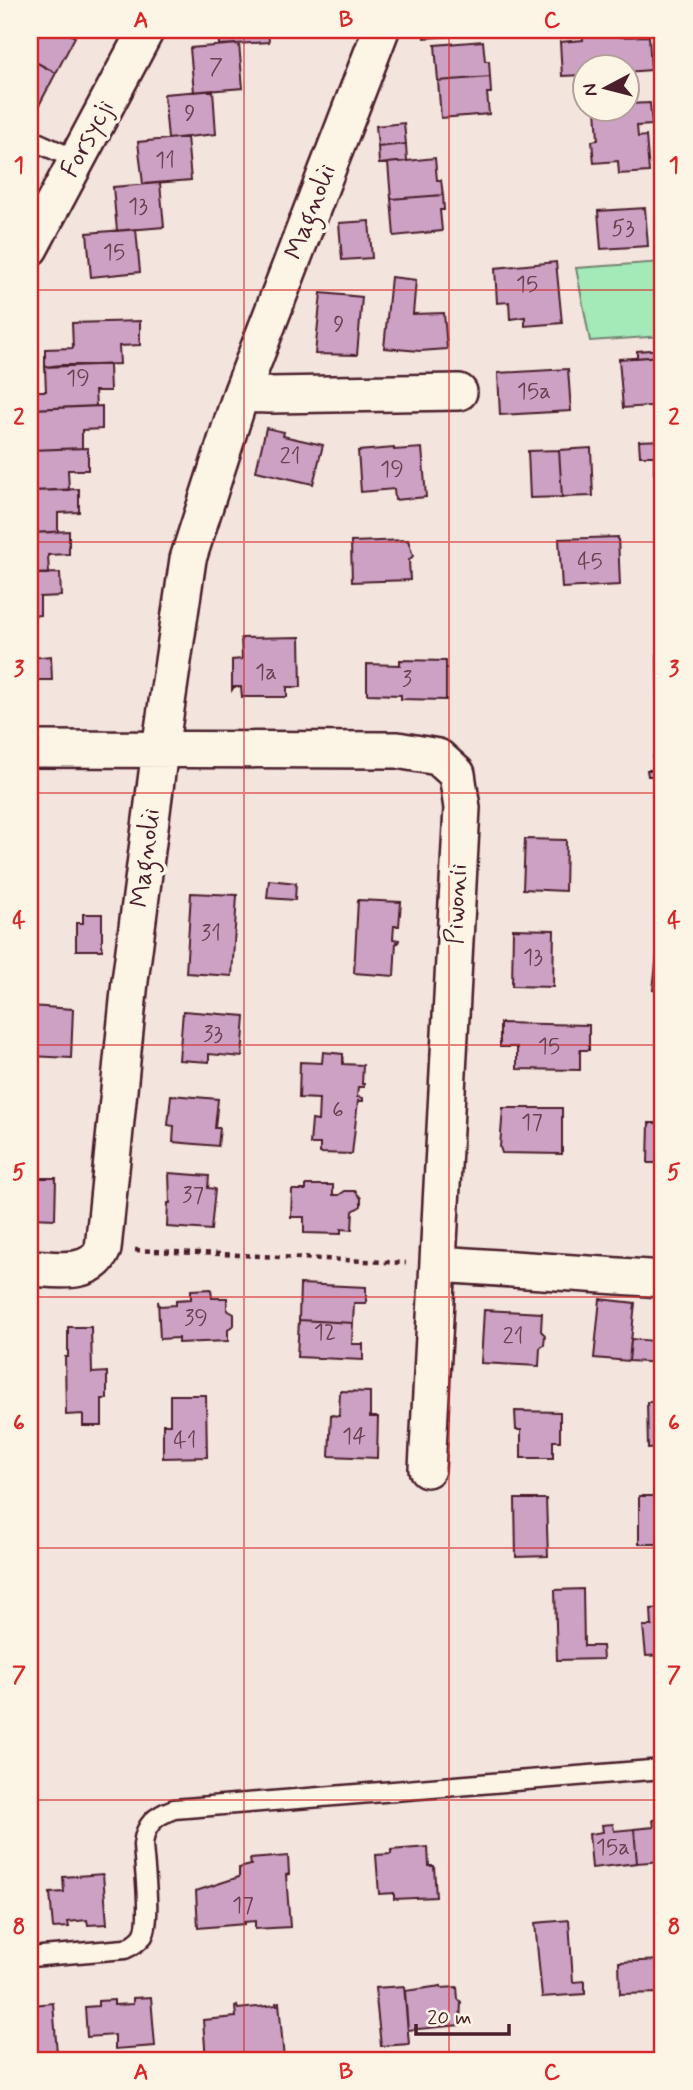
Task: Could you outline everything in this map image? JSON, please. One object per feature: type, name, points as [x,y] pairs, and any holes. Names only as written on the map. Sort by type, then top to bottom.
[{"type":"street","name":"Forsycji","points":[[30,248],[146,30]]},
{"type":"street","name":"Magnolii","points":[[30,1268],[74,1269],[90,1266],[99,1258],[103,1249],[130,981],[188,559],[241,394],[381,30]]},
{"type":"street","points":[[241,394],[459,392]]},
{"type":"street","name":"Piwonii","points":[[30,749],[397,750],[438,757],[457,774],[462,808],[427,1469]]},
{"type":"street","points":[[438,1264],[663,1279]]},
{"type":"lane","points":[[30,139],[77,160]]},
{"type":"lane","points":[[30,1957],[125,1950],[137,1943],[145,1933],[147,1920],[144,1832],[151,1821],[174,1809],[663,1769]]},
{"type":"path","points":[[134,1250],[438,1264]]},
{"type":"green space","points":[[663,262],[663,336],[590,341],[576,268]]},
{"type":"building","points":[[30,30],[62,30],[75,37],[56,73],[30,59]]},
{"type":"building","points":[[218,30],[268,30],[269,42],[219,45]]},
{"type":"building","points":[[424,30],[451,30],[452,36],[424,38]]},
{"type":"building","points":[[582,30],[621,30],[621,37],[649,36],[651,70],[640,71],[640,52],[570,52],[570,76],[562,76],[560,42],[583,40]]},
{"type":"building","points":[[483,41],[490,77],[438,81],[435,45]]},
{"type":"building","points":[[239,44],[243,88],[194,92],[190,48]]},
{"type":"building","points":[[30,59],[56,73],[37,109],[30,105]]},
{"type":"building","points":[[490,77],[491,93],[487,93],[489,114],[441,118],[438,81]]},
{"type":"building","points":[[213,90],[216,134],[168,139],[164,94]]},
{"type":"building","points":[[640,103],[650,103],[652,125],[637,126],[638,137],[646,136],[649,172],[619,174],[618,161],[594,163],[592,141],[598,140],[597,122],[640,122]]},
{"type":"building","points":[[404,123],[406,144],[378,147],[376,126]]},
{"type":"building","points":[[187,137],[191,180],[143,184],[138,142]]},
{"type":"building","points":[[406,144],[407,161],[379,164],[378,147]]},
{"type":"building","points":[[435,158],[437,180],[441,180],[443,195],[391,199],[388,163]]},
{"type":"building","points":[[160,183],[164,227],[117,231],[113,187]]},
{"type":"building","points":[[443,195],[444,210],[440,210],[442,231],[394,236],[391,199]]},
{"type":"building","points":[[645,208],[648,246],[601,249],[598,211]]},
{"type":"building","points":[[369,221],[372,258],[342,260],[339,223]]},
{"type":"building","points":[[136,229],[140,272],[91,277],[87,233]]},
{"type":"building","points":[[556,262],[562,323],[525,326],[525,317],[510,319],[509,302],[497,303],[495,268]]},
{"type":"building","points":[[391,277],[416,280],[413,314],[444,313],[447,349],[420,351],[384,348]]},
{"type":"building","points":[[321,293],[362,297],[357,355],[315,354]]},
{"type":"building","points":[[140,321],[140,345],[119,346],[120,364],[45,367],[45,349],[73,348],[72,323]]},
{"type":"building","points":[[663,349],[663,370],[662,356],[637,358],[637,351]]},
{"type":"building","points":[[662,356],[663,405],[623,408],[619,359]]},
{"type":"building","points":[[109,365],[110,391],[95,391],[96,406],[30,409],[30,391],[46,391],[45,367]]},
{"type":"building","points":[[568,369],[571,411],[500,415],[498,373]]},
{"type":"building","points":[[102,406],[102,429],[82,430],[82,448],[30,450],[30,435],[35,435],[34,409]]},
{"type":"building","points":[[266,428],[284,432],[283,436],[323,445],[313,484],[256,471]]},
{"type":"building","points":[[663,440],[661,500],[660,473],[654,473],[654,456],[640,456],[639,441]]},
{"type":"building","points":[[88,448],[88,470],[68,470],[69,490],[30,491],[30,450]]},
{"type":"building","points":[[422,448],[426,497],[395,500],[394,489],[361,492],[358,451]]},
{"type":"building","points":[[591,448],[593,496],[562,497],[559,450]]},
{"type":"building","points":[[559,450],[562,497],[530,498],[528,451]]},
{"type":"building","points":[[79,489],[79,512],[58,513],[58,532],[30,533],[30,491]]},
{"type":"building","points":[[69,531],[69,554],[48,555],[49,574],[30,574],[30,533]]},
{"type":"building","points":[[618,537],[620,585],[562,588],[559,539]]},
{"type":"building","points":[[408,540],[413,556],[409,560],[410,580],[352,582],[351,542]]},
{"type":"building","points":[[60,573],[61,596],[40,597],[40,615],[30,616],[30,574]]},
{"type":"building","points":[[30,616],[33,616],[35,658],[30,658]]},
{"type":"building","points":[[300,637],[301,687],[287,687],[287,697],[242,697],[241,687],[234,687],[232,690],[232,660],[242,659],[241,638]]},
{"type":"building","points":[[657,655],[663,655],[663,705],[658,705]]},
{"type":"building","points":[[51,656],[52,680],[31,680],[30,701],[30,658]]},
{"type":"building","points":[[400,660],[446,661],[446,700],[401,699],[401,695],[367,694],[367,664],[400,665]]},
{"type":"building","points":[[653,757],[663,757],[663,790],[653,790],[653,776],[648,776],[647,770],[653,770]]},
{"type":"building","points":[[525,839],[566,840],[565,891],[523,889]]},
{"type":"building","points":[[269,880],[296,883],[295,900],[267,898]]},
{"type":"building","points":[[191,893],[237,895],[232,976],[186,973]]},
{"type":"building","points":[[358,900],[401,902],[399,926],[394,926],[393,939],[399,940],[396,942],[394,976],[354,973]]},
{"type":"building","points":[[83,914],[102,914],[102,950],[76,950],[76,923],[83,923]]},
{"type":"building","points":[[513,929],[554,930],[553,987],[512,986]]},
{"type":"building","points":[[657,954],[663,954],[663,991],[653,990]]},
{"type":"building","points":[[30,1006],[73,1009],[71,1058],[31,1056],[30,1062]]},
{"type":"building","points":[[183,1011],[245,1016],[242,1057],[209,1054],[209,1062],[179,1060]]},
{"type":"building","points":[[500,1023],[589,1025],[589,1050],[580,1050],[580,1070],[517,1069],[517,1047],[500,1047]]},
{"type":"building","points":[[323,1052],[343,1054],[343,1064],[363,1065],[364,1087],[358,1087],[357,1097],[363,1098],[363,1101],[358,1101],[352,1154],[320,1153],[320,1144],[310,1144],[312,1120],[318,1121],[319,1099],[299,1098],[300,1062],[322,1063]]},
{"type":"building","points":[[171,1095],[218,1099],[215,1128],[220,1128],[218,1146],[173,1142],[174,1126],[168,1125]]},
{"type":"building","points":[[503,1108],[562,1108],[562,1154],[502,1153],[500,1147]]},
{"type":"building","points":[[649,1123],[663,1123],[663,1163],[648,1163]]},
{"type":"building","points":[[169,1173],[209,1176],[208,1188],[215,1189],[211,1230],[167,1227],[170,1203]]},
{"type":"building","points":[[30,1178],[56,1178],[55,1219],[30,1218]]},
{"type":"building","points":[[306,1185],[333,1185],[333,1195],[355,1191],[361,1198],[361,1206],[353,1211],[352,1230],[341,1229],[341,1234],[304,1233],[304,1217],[291,1217],[292,1190],[306,1190]]},
{"type":"building","points":[[300,1284],[366,1287],[366,1303],[354,1303],[353,1323],[299,1320]]},
{"type":"building","points":[[211,1289],[212,1298],[227,1298],[227,1310],[234,1314],[234,1325],[228,1329],[228,1341],[178,1343],[178,1338],[160,1339],[158,1301],[159,1306],[176,1305],[176,1300],[191,1299],[191,1290]]},
{"type":"building","points":[[600,1299],[635,1303],[629,1361],[594,1358]]},
{"type":"building","points":[[484,1310],[542,1313],[541,1331],[545,1335],[544,1345],[540,1348],[539,1366],[481,1363]]},
{"type":"building","points":[[299,1320],[353,1323],[352,1344],[363,1344],[363,1360],[297,1357]]},
{"type":"building","points":[[68,1327],[91,1327],[92,1373],[107,1372],[107,1399],[102,1399],[102,1426],[83,1426],[83,1414],[66,1415],[65,1357],[68,1357]]},
{"type":"building","points":[[655,1327],[663,1328],[663,1363],[629,1361],[631,1339],[654,1341]]},
{"type":"building","points":[[340,1391],[370,1392],[370,1417],[378,1417],[377,1458],[329,1456],[331,1415],[339,1416]]},
{"type":"building","points":[[170,1395],[206,1395],[207,1457],[163,1458],[163,1424],[170,1424]]},
{"type":"building","points":[[647,1402],[663,1402],[663,1448],[648,1449]]},
{"type":"building","points":[[515,1411],[560,1412],[560,1441],[553,1441],[553,1458],[521,1458],[521,1430],[516,1430]]},
{"type":"building","points":[[639,1496],[663,1496],[663,1544],[639,1544]]},
{"type":"building","points":[[515,1499],[546,1499],[548,1556],[516,1557]]},
{"type":"building","points":[[583,1589],[584,1646],[602,1646],[603,1659],[557,1660],[555,1590]]},
{"type":"building","points":[[663,1608],[663,1655],[646,1656],[643,1626],[652,1626],[651,1609]]},
{"type":"building","points":[[663,1819],[663,1861],[637,1863],[634,1829],[654,1827],[653,1820]]},
{"type":"building","points":[[613,1824],[614,1831],[634,1829],[637,1863],[592,1868],[589,1834],[603,1832],[602,1825]]},
{"type":"building","points":[[428,1847],[429,1866],[434,1866],[436,1897],[394,1899],[394,1893],[379,1894],[376,1855],[391,1854],[391,1850]]},
{"type":"building","points":[[288,1856],[289,1874],[286,1875],[290,1927],[255,1929],[255,1921],[198,1928],[196,1891],[239,1877],[239,1868],[251,1865],[250,1859]]},
{"type":"building","points":[[103,1874],[107,1924],[88,1925],[87,1920],[68,1922],[69,1927],[53,1928],[50,1893],[64,1892],[63,1877]]},
{"type":"building","points":[[569,1920],[573,1982],[585,1981],[585,1994],[542,1997],[535,1923]]},
{"type":"building","points":[[663,1960],[663,1993],[620,1994],[619,1962]]},
{"type":"building","points":[[404,1986],[409,2044],[381,2046],[375,1988]]},
{"type":"building","points":[[441,1986],[457,1987],[458,1999],[461,2002],[460,2025],[408,2030],[405,1991]]},
{"type":"building","points":[[151,1997],[155,2046],[115,2049],[115,2035],[87,2037],[85,2007],[98,2006],[98,2001],[114,2000],[114,2005],[133,2004],[133,1998]]},
{"type":"building","points":[[279,2002],[284,2060],[206,2060],[203,2020],[236,2017],[237,2006],[238,2009],[277,2005]]},
{"type":"building","points":[[53,2003],[57,2053],[30,2055],[30,2011],[34,2010],[33,2005]]}]
